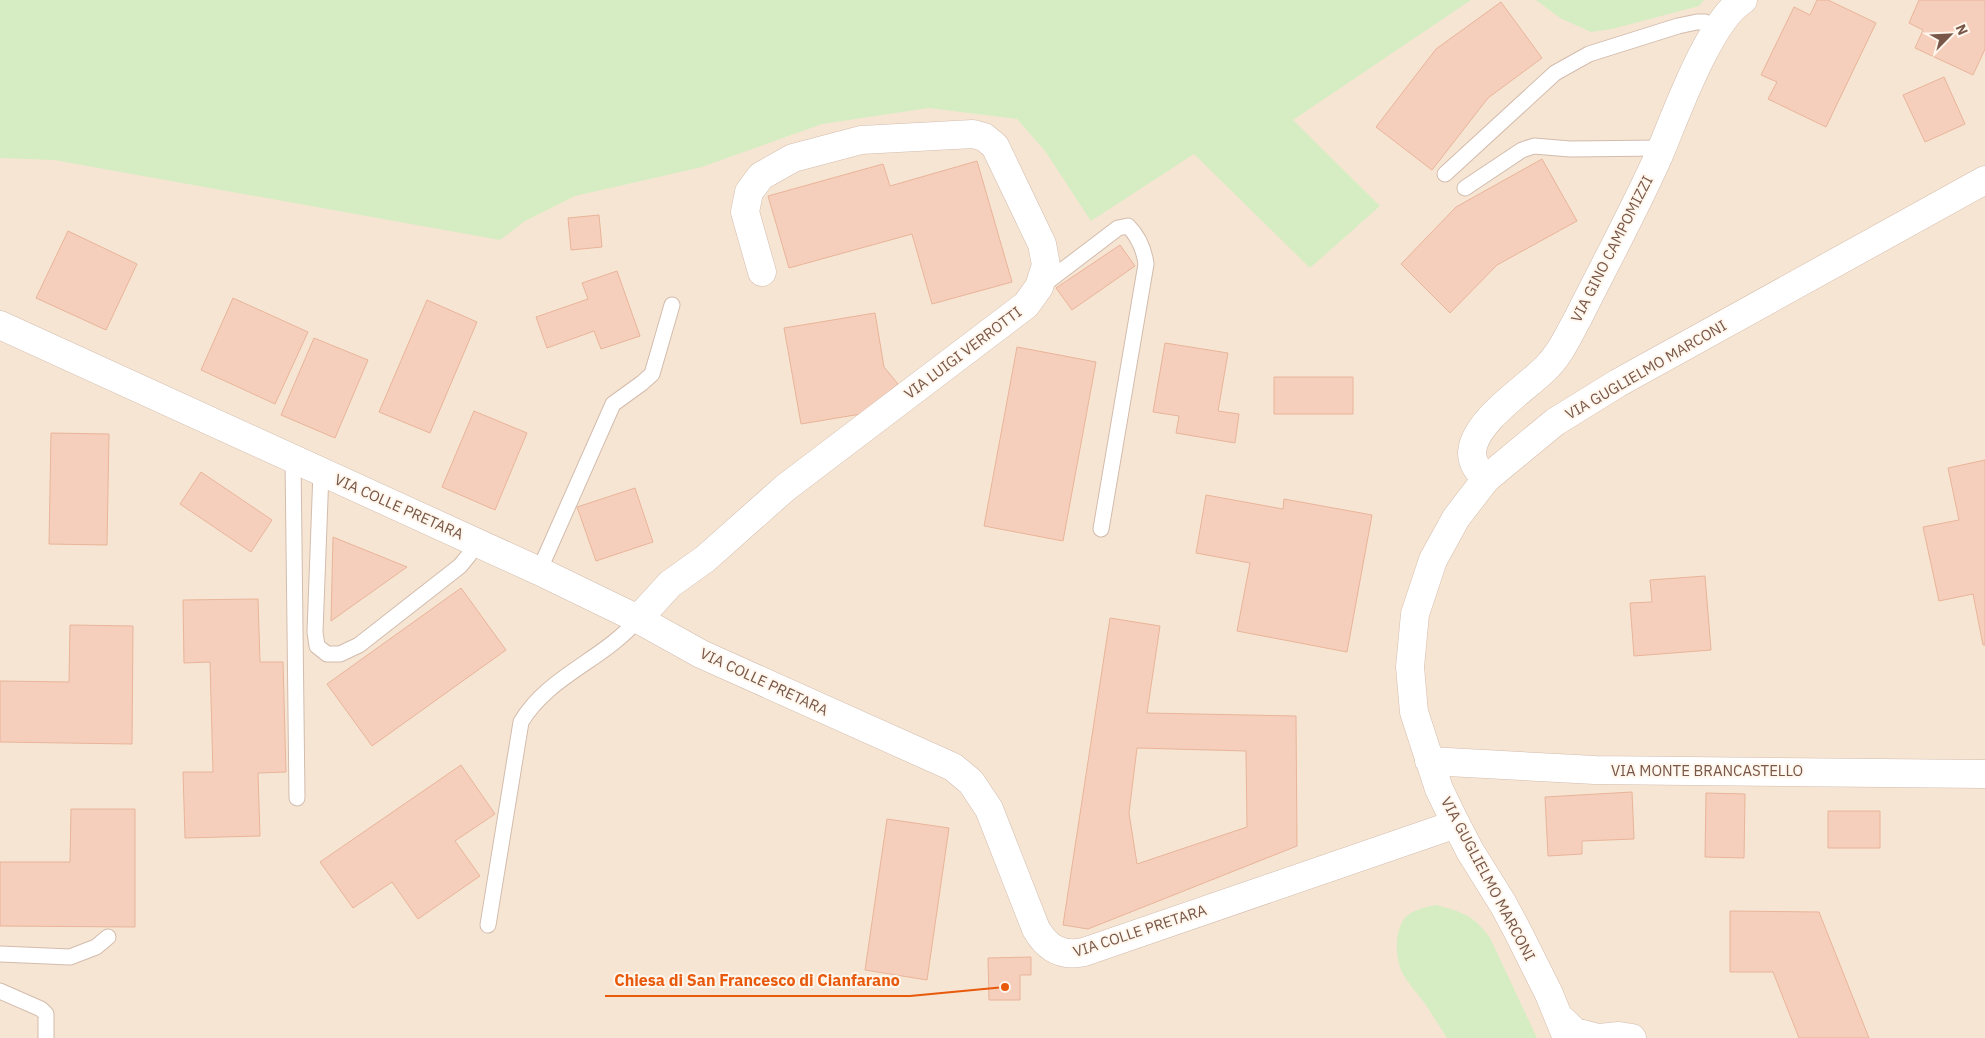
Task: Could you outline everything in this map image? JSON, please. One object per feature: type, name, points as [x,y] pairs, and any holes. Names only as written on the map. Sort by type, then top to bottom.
[{"type":"street","name":"VIA GINO CAMPOMIZZI","points":[[1486,479],[1476,467],[1472,453],[1477,436],[1493,414],[1545,369],[1559,353],[1616,244],[1662,148],[1710,39],[1743,0]]},
{"type":"street","name":"VIA LUIGI VERROTTI","points":[[638,619],[670,584],[705,559],[785,488],[1026,305],[1040,288],[1046,265],[1042,244],[995,146],[984,137],[973,134],[861,140],[793,158],[761,176],[749,192],[745,212],[762,272]]},
{"type":"street","name":"VIA GUGLIELMO MARCONI","points":[[1563,1028],[1514,925],[1470,851],[1439,789],[1414,712],[1410,667],[1414,614],[1433,560],[1456,518],[1486,479],[1556,422],[1618,383],[1985,180]]},
{"type":"street","name":"VIA COLLE PRETARA","points":[[0,325],[539,571],[638,619],[701,654],[953,767],[971,782],[989,809],[1041,938],[1049,947],[1066,954],[1084,952],[1456,824]]},
{"type":"street","name":"VIA MONTE BRANCASTELLO","points":[[1429,761],[1595,770],[1985,774]]},
{"type":"street","points":[[1563,1028],[1598,1038],[1619,1036],[1632,1038]]},
{"type":"lane","points":[[1445,174],[1555,73],[1589,54],[1697,22],[1704,22],[1717,29]]},
{"type":"lane","points":[[1465,188],[1522,150],[1534,146],[1570,149],[1662,148]]},
{"type":"lane","points":[[1040,288],[1118,228],[1128,226],[1136,234],[1144,250],[1146,264],[1101,529]]},
{"type":"lane","points":[[539,571],[613,404],[642,384],[652,374],[672,305]]},
{"type":"lane","points":[[293,459],[297,798]]},
{"type":"lane","points":[[321,472],[315,632],[317,646],[327,654],[340,654],[359,645],[460,566],[469,556],[475,542]]},
{"type":"lane","points":[[488,925],[521,722],[530,707],[545,692],[626,634],[638,619]]},
{"type":"lane","points":[[0,954],[70,957],[96,947],[108,937]]},
{"type":"lane","points":[[0,991],[41,1009],[46,1014],[46,1038]]},
{"type":"shaded area","points":[[0,0],[1985,0],[1985,1038],[0,1038]]},
{"type":"green space","points":[[0,0],[1471,0],[1293,120],[1380,206],[1310,268],[1194,154],[1091,221],[1045,151],[1017,119],[929,108],[822,124],[702,167],[575,196],[525,221],[500,240],[54,160],[0,158]]},
{"type":"green space","points":[[1536,0],[1704,0],[1699,6],[1612,29],[1591,32],[1560,18]]},
{"type":"green space","points":[[1436,905],[1473,919],[1484,930],[1490,938],[1537,1038],[1447,1038],[1403,974],[1397,954],[1397,939],[1404,919],[1414,911]]},
{"type":"building","points":[[1817,0],[1828,0],[1876,23],[1826,127],[1768,99],[1777,82],[1761,75],[1794,7],[1810,15]]},
{"type":"building","points":[[1919,0],[1985,0],[1985,49],[1973,75],[1915,48],[1923,30],[1909,23]]},
{"type":"building","points":[[1501,2],[1542,58],[1488,98],[1432,170],[1376,127],[1436,49]]},
{"type":"building","points":[[1944,77],[1965,124],[1925,142],[1903,95]]},
{"type":"building","points":[[1542,159],[1577,221],[1497,265],[1450,313],[1401,264],[1456,207]]},
{"type":"building","points":[[977,161],[1012,282],[932,304],[912,234],[789,268],[768,196],[883,164],[890,186]]},
{"type":"building","points":[[599,215],[602,247],[571,250],[568,218]]},
{"type":"building","points":[[68,231],[137,264],[106,330],[36,298]]},
{"type":"building","points":[[1120,245],[1135,266],[1072,310],[1056,288]]},
{"type":"building","points":[[617,271],[640,336],[601,349],[594,331],[547,348],[536,317],[588,299],[582,283]]},
{"type":"building","points":[[233,298],[308,332],[275,404],[201,370]]},
{"type":"building","points":[[427,300],[477,322],[430,433],[379,412]]},
{"type":"building","points":[[875,313],[884,367],[898,384],[861,414],[801,424],[784,328]]},
{"type":"building","points":[[314,338],[368,360],[335,438],[281,415]]},
{"type":"building","points":[[1165,343],[1228,353],[1218,411],[1239,414],[1235,443],[1176,433],[1179,416],[1153,412]]},
{"type":"building","points":[[1017,347],[1096,362],[1063,541],[984,526]]},
{"type":"building","points":[[1274,377],[1353,377],[1353,414],[1274,414]]},
{"type":"building","points":[[474,411],[527,433],[495,510],[442,487]]},
{"type":"building","points":[[51,433],[109,434],[107,545],[49,544]]},
{"type":"building","points":[[1985,460],[1985,645],[1983,645],[1973,594],[1939,601],[1923,527],[1959,520],[1948,468]]},
{"type":"building","points":[[201,472],[272,520],[251,552],[180,504]]},
{"type":"building","points":[[635,488],[653,542],[596,561],[577,507]]},
{"type":"building","points":[[1206,495],[1283,509],[1284,499],[1372,515],[1347,652],[1237,631],[1250,563],[1196,553]]},
{"type":"building","points":[[333,537],[407,567],[331,621]]},
{"type":"building","points":[[1705,576],[1711,650],[1634,656],[1630,603],[1652,602],[1650,580]]},
{"type":"building","points":[[461,588],[506,650],[372,746],[327,684]]},
{"type":"building","points":[[258,599],[260,662],[283,662],[286,772],[258,773],[260,836],[185,838],[183,772],[213,772],[210,662],[184,663],[183,600]]},
{"type":"building","points":[[1110,618],[1160,626],[1147,713],[1296,716],[1297,846],[1088,929],[1063,925]],"holes":[[[1137,748],[1246,751],[1247,827],[1137,864],[1129,813]]]},
{"type":"building","points":[[70,625],[133,626],[132,744],[0,742],[0,681],[69,682]]},
{"type":"building","points":[[461,765],[495,814],[455,841],[480,876],[418,919],[392,882],[353,908],[320,862]]},
{"type":"building","points":[[1632,792],[1634,839],[1582,841],[1582,854],[1548,856],[1545,797]]},
{"type":"building","points":[[1706,793],[1745,794],[1744,858],[1705,857]]},
{"type":"building","points":[[71,809],[135,809],[135,927],[0,926],[0,862],[70,862]]},
{"type":"building","points":[[1828,811],[1880,811],[1880,848],[1828,848]]},
{"type":"building","points":[[887,819],[949,828],[927,980],[865,970]]},
{"type":"building","points":[[1730,911],[1819,912],[1869,1038],[1799,1038],[1773,972],[1730,972]]},
{"type":"building","points":[[1031,957],[1031,975],[1020,975],[1020,1000],[989,1000],[988,958]]},
{"type":"place","name":"Chiesa di San Francesco di Cianfarano","points":[[1005,987]]}]
